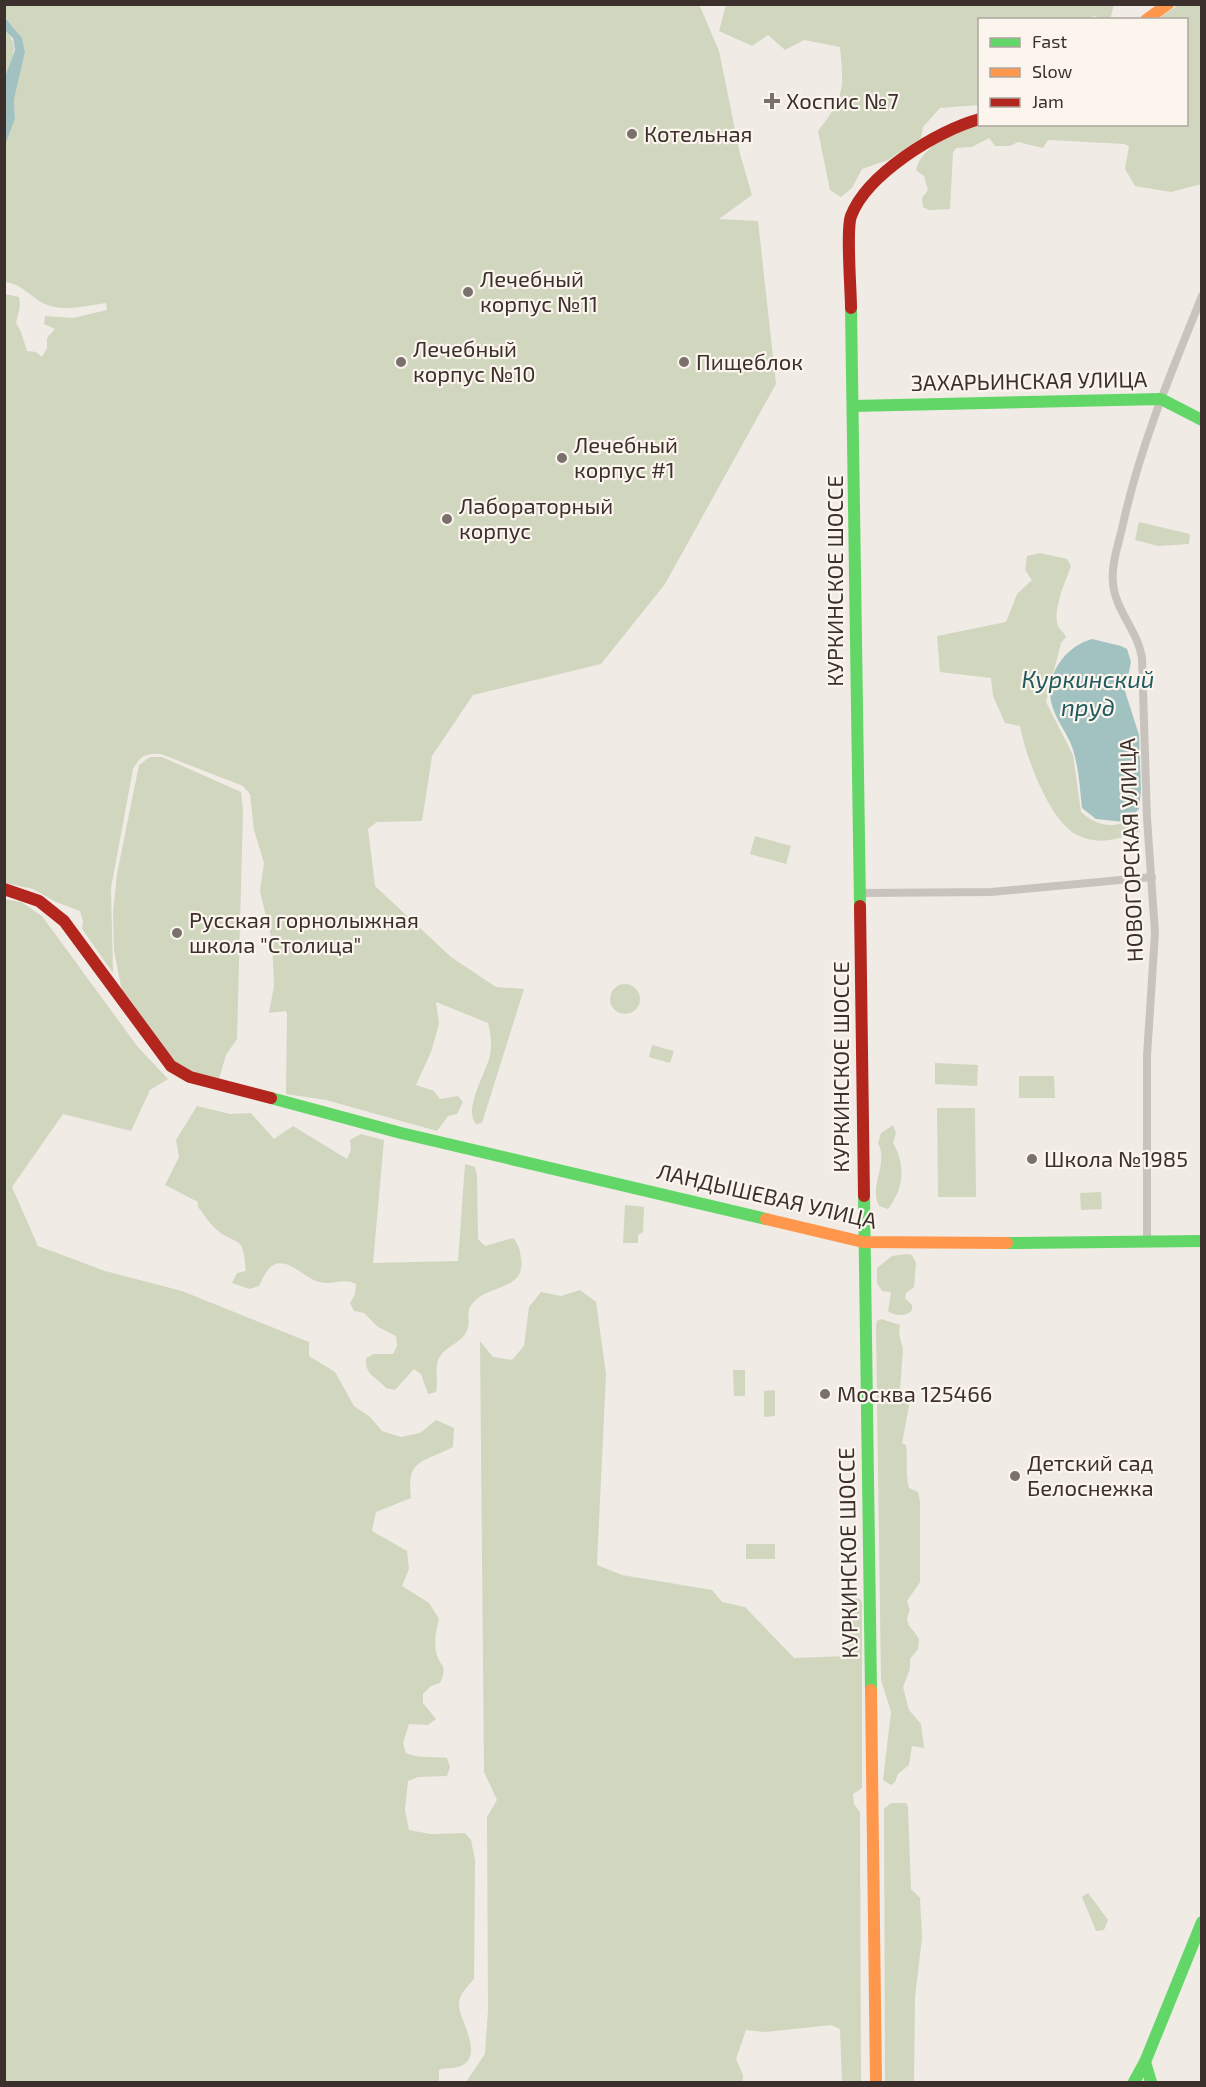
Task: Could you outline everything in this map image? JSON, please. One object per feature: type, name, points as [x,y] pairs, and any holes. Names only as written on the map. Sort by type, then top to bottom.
[{"type":"main road","points":[[1149,18],[1168,4]]},
{"type":"main road","name":"КУРКИНСКОЕ ШОССЕ","points":[[876,2082],[850,218],[866,190],[879,179],[956,125],[978,120]]},
{"type":"main road","name":"ЗАХАРЬИНСКАЯ УЛИЦА","points":[[853,406],[1161,399],[1202,420]]},
{"type":"main road","name":"ЛАНДЫШЕВАЯ УЛИЦА","points":[[4,889],[24,892],[67,922],[159,1052],[180,1073],[471,1150],[863,1242],[884,1245],[1202,1241]]},
{"type":"main road","points":[[1136,2082],[1202,1922]]},
{"type":"main road","points":[[1145,2062],[1151,2082]]},
{"type":"street","name":"НОВОГОРСКАЯ УЛИЦА","points":[[1147,1243],[1147,1056],[1155,933],[1141,647],[1114,592],[1113,581],[1133,476],[1202,296]]},
{"type":"street","points":[[861,893],[991,892],[1152,877]]},
{"type":"green space","points":[[699,4],[719,51],[740,154],[752,195],[719,219],[758,221],[776,384],[665,584],[601,664],[473,695],[432,756],[422,821],[377,822],[368,829],[375,886],[451,957],[496,987],[524,989],[482,1123],[476,1124],[472,1110],[490,1056],[491,1040],[488,1023],[436,1002],[439,1024],[431,1052],[416,1085],[434,1091],[440,1099],[458,1096],[463,1102],[457,1114],[448,1116],[437,1131],[326,1100],[286,1094],[287,1014],[286,1011],[269,1013],[274,986],[272,941],[260,891],[264,863],[254,830],[250,794],[243,786],[161,754],[144,756],[133,769],[111,888],[113,973],[82,929],[83,921],[80,911],[56,902],[33,889],[5,883],[5,294],[19,297],[20,306],[16,323],[27,351],[36,352],[42,357],[47,348],[47,338],[55,329],[44,324],[45,316],[73,318],[107,310],[106,303],[73,308],[48,305],[20,287],[5,282],[5,145],[15,119],[14,100],[25,52],[22,38],[6,19],[5,5]]},
{"type":"green space","points":[[726,4],[1114,5],[1110,18],[1095,16],[1088,18],[978,18],[978,105],[940,108],[923,127],[921,138],[888,160],[862,169],[852,188],[841,197],[830,190],[818,131],[838,101],[841,92],[840,47],[804,40],[785,50],[768,35],[752,46],[719,31]]},
{"type":"green space","points":[[1178,5],[1201,5],[1201,184],[1171,192],[1135,186],[1125,169],[1129,146],[1124,144],[1048,140],[1043,148],[1018,142],[1010,146],[995,146],[989,138],[972,147],[956,148],[953,152],[950,209],[929,210],[923,207],[922,198],[928,190],[924,176],[916,170],[919,161],[934,146],[964,130],[980,126],[1188,126],[1188,18],[1159,18]]},
{"type":"green space","points":[[5,31],[13,42],[14,52],[5,77]]},
{"type":"green space","points":[[1139,522],[1190,534],[1189,544],[1158,546],[1135,540]]},
{"type":"green space","points":[[1040,553],[1067,559],[1071,566],[1057,612],[1058,626],[1066,637],[1061,643],[1046,702],[1073,755],[1081,812],[1095,822],[1108,825],[1115,825],[1138,817],[1140,831],[1124,837],[1093,840],[1077,835],[1067,827],[1057,816],[1040,786],[1027,753],[1020,726],[1005,723],[993,696],[991,678],[940,672],[937,636],[1006,622],[1017,594],[1032,580],[1025,570],[1027,556]]},
{"type":"green space","name":"Русская горнолыжная школа \"Столица\"","points":[[150,757],[162,757],[241,792],[243,811],[237,1039],[226,1055],[218,1082],[201,1077],[173,1062],[123,996],[114,951],[113,912],[117,874],[139,765]]},
{"type":"green space","points":[[755,836],[791,846],[786,864],[750,854]]},
{"type":"green space","points":[[4,899],[21,902],[42,916],[137,1046],[168,1079],[150,1090],[131,1131],[63,1114],[12,1187],[38,1246],[105,1271],[182,1291],[309,1342],[309,1356],[335,1372],[354,1406],[370,1417],[382,1431],[401,1437],[420,1433],[436,1420],[454,1428],[453,1447],[425,1460],[414,1469],[411,1475],[411,1498],[376,1512],[372,1531],[407,1551],[409,1569],[402,1586],[429,1603],[439,1619],[435,1648],[444,1672],[440,1683],[431,1686],[423,1694],[423,1703],[436,1719],[428,1725],[409,1724],[403,1743],[406,1753],[421,1757],[447,1758],[450,1767],[447,1776],[418,1777],[408,1781],[405,1810],[409,1830],[430,1834],[465,1833],[471,1840],[475,1860],[474,1979],[463,1993],[459,2003],[471,2052],[469,2059],[463,2065],[439,2070],[439,2082],[5,2082]]},
{"type":"green space","points":[[625,984],[636,988],[640,999],[636,1010],[625,1014],[614,1010],[610,999],[614,988]]},
{"type":"green space","points":[[652,1045],[674,1051],[670,1063],[649,1057]]},
{"type":"green space","points":[[935,1063],[978,1065],[977,1086],[935,1084]]},
{"type":"green space","points":[[1019,1076],[1054,1076],[1055,1098],[1019,1098]]},
{"type":"green space","points":[[197,1106],[230,1114],[251,1113],[274,1139],[293,1126],[347,1159],[351,1150],[350,1140],[361,1134],[384,1140],[373,1263],[458,1261],[465,1164],[475,1167],[478,1239],[485,1246],[513,1238],[520,1250],[521,1269],[518,1277],[512,1282],[487,1293],[472,1304],[465,1334],[439,1359],[436,1392],[428,1394],[421,1374],[414,1369],[395,1390],[386,1388],[369,1372],[366,1358],[374,1354],[393,1354],[397,1346],[396,1336],[378,1327],[364,1313],[354,1311],[350,1303],[355,1294],[356,1284],[347,1281],[319,1282],[287,1264],[280,1263],[268,1270],[259,1286],[249,1289],[232,1283],[237,1273],[246,1271],[241,1246],[213,1227],[198,1207],[198,1202],[165,1185],[179,1157],[176,1140]]},
{"type":"green space","points":[[937,1108],[975,1108],[976,1197],[938,1197]]},
{"type":"green space","points":[[893,1125],[896,1133],[893,1143],[900,1160],[901,1177],[897,1193],[888,1209],[879,1206],[877,1198],[881,1158],[878,1143],[881,1133]]},
{"type":"green space","points":[[1101,1192],[1102,1209],[1081,1210],[1080,1193]]},
{"type":"green space","points":[[625,1205],[644,1207],[643,1232],[638,1235],[638,1243],[623,1243]]},
{"type":"green space","points":[[912,1255],[916,1263],[914,1287],[906,1293],[905,1298],[912,1305],[912,1310],[904,1315],[897,1315],[888,1311],[891,1292],[882,1291],[877,1283],[877,1268],[892,1256]]},
{"type":"green space","points":[[580,1290],[596,1302],[606,1374],[597,1565],[622,1575],[712,1590],[722,1602],[745,1607],[794,1658],[847,1656],[846,1600],[860,1599],[862,1603],[862,1788],[853,1794],[854,1804],[860,1812],[861,2082],[842,2082],[840,2029],[831,2025],[765,2032],[746,2030],[736,2059],[743,2075],[743,2082],[466,2082],[485,2054],[488,2010],[487,1817],[497,1800],[484,1772],[480,1341],[493,1357],[512,1360],[524,1346],[529,1307],[541,1292],[561,1296]]},
{"type":"green space","points":[[881,1319],[900,1325],[899,1334],[903,1349],[900,1390],[909,1406],[902,1443],[906,1445],[909,1488],[918,1492],[920,1501],[920,1582],[907,1601],[910,1610],[908,1623],[919,1639],[918,1649],[910,1659],[910,1669],[903,1687],[909,1710],[921,1724],[924,1748],[912,1746],[909,1765],[898,1774],[891,1785],[883,1780],[891,1712],[881,1680],[876,1326],[877,1321]]},
{"type":"green space","points":[[733,1370],[745,1370],[745,1396],[734,1396]]},
{"type":"green space","points":[[775,1390],[775,1416],[764,1417],[764,1391]]},
{"type":"green space","points":[[746,1544],[775,1544],[775,1559],[746,1559]]},
{"type":"green space","points":[[891,1803],[906,1803],[908,1807],[911,1889],[920,1898],[922,1938],[915,1997],[914,2082],[885,2082],[884,1809]]},
{"type":"green space","points":[[1088,1893],[1108,1920],[1104,1930],[1096,1931],[1082,1897]]},
{"type":"water","points":[[5,12],[6,19],[22,38],[25,52],[14,100],[15,119],[5,145],[5,77],[15,50],[13,38],[5,31]]},
{"type":"water","name":"Куркинский пруд","points":[[1092,639],[1127,649],[1131,662],[1125,691],[1139,735],[1141,790],[1139,809],[1125,822],[1096,819],[1082,808],[1074,753],[1054,711],[1051,699],[1050,688],[1057,666],[1072,649]]},
{"type":"traffic: fast","points":[[851,308],[860,906]]},
{"type":"traffic: fast","points":[[853,406],[1161,399],[1202,420]]},
{"type":"traffic: fast","points":[[271,1098],[401,1133],[766,1219]]},
{"type":"traffic: fast","points":[[864,1196],[871,1690]]},
{"type":"traffic: fast","points":[[1007,1243],[1202,1241]]},
{"type":"traffic: fast","points":[[1134,2082],[1145,2062],[1202,1922]]},
{"type":"traffic: fast","points":[[1145,2062],[1151,2082]]},
{"type":"traffic: slow","points":[[1149,18],[1168,4]]},
{"type":"traffic: slow","points":[[766,1219],[863,1242],[1007,1243]]},
{"type":"traffic: slow","points":[[871,1690],[876,2082]]},
{"type":"traffic: jam","points":[[851,308],[850,223],[859,200],[888,170],[925,143],[978,120]]},
{"type":"traffic: jam","points":[[4,889],[39,901],[64,921],[171,1066],[190,1077],[271,1098]]},
{"type":"traffic: jam","points":[[860,906],[864,1196]]},
{"type":"place","name":"Хоспис №7","points":[[772,101]]},
{"type":"place","name":"Котельная","points":[[632,134]]},
{"type":"place","name":"Лечебный корпус №11","points":[[468,292]]},
{"type":"place","name":"Лечебный корпус №10","points":[[401,362]]},
{"type":"place","name":"Пищеблок","points":[[684,362]]},
{"type":"place","name":"Лечебный корпус #1","points":[[562,458]]},
{"type":"place","name":"Лабораторный корпус","points":[[447,519]]},
{"type":"place","name":"Русская горнолыжная школа \"Столица\"","points":[[177,933]]},
{"type":"place","name":"Школа №1985","points":[[1032,1159]]},
{"type":"place","name":"Москва 125466","points":[[825,1394]]},
{"type":"place","name":"Детский сад Белоснежка","points":[[1015,1476]]}]
